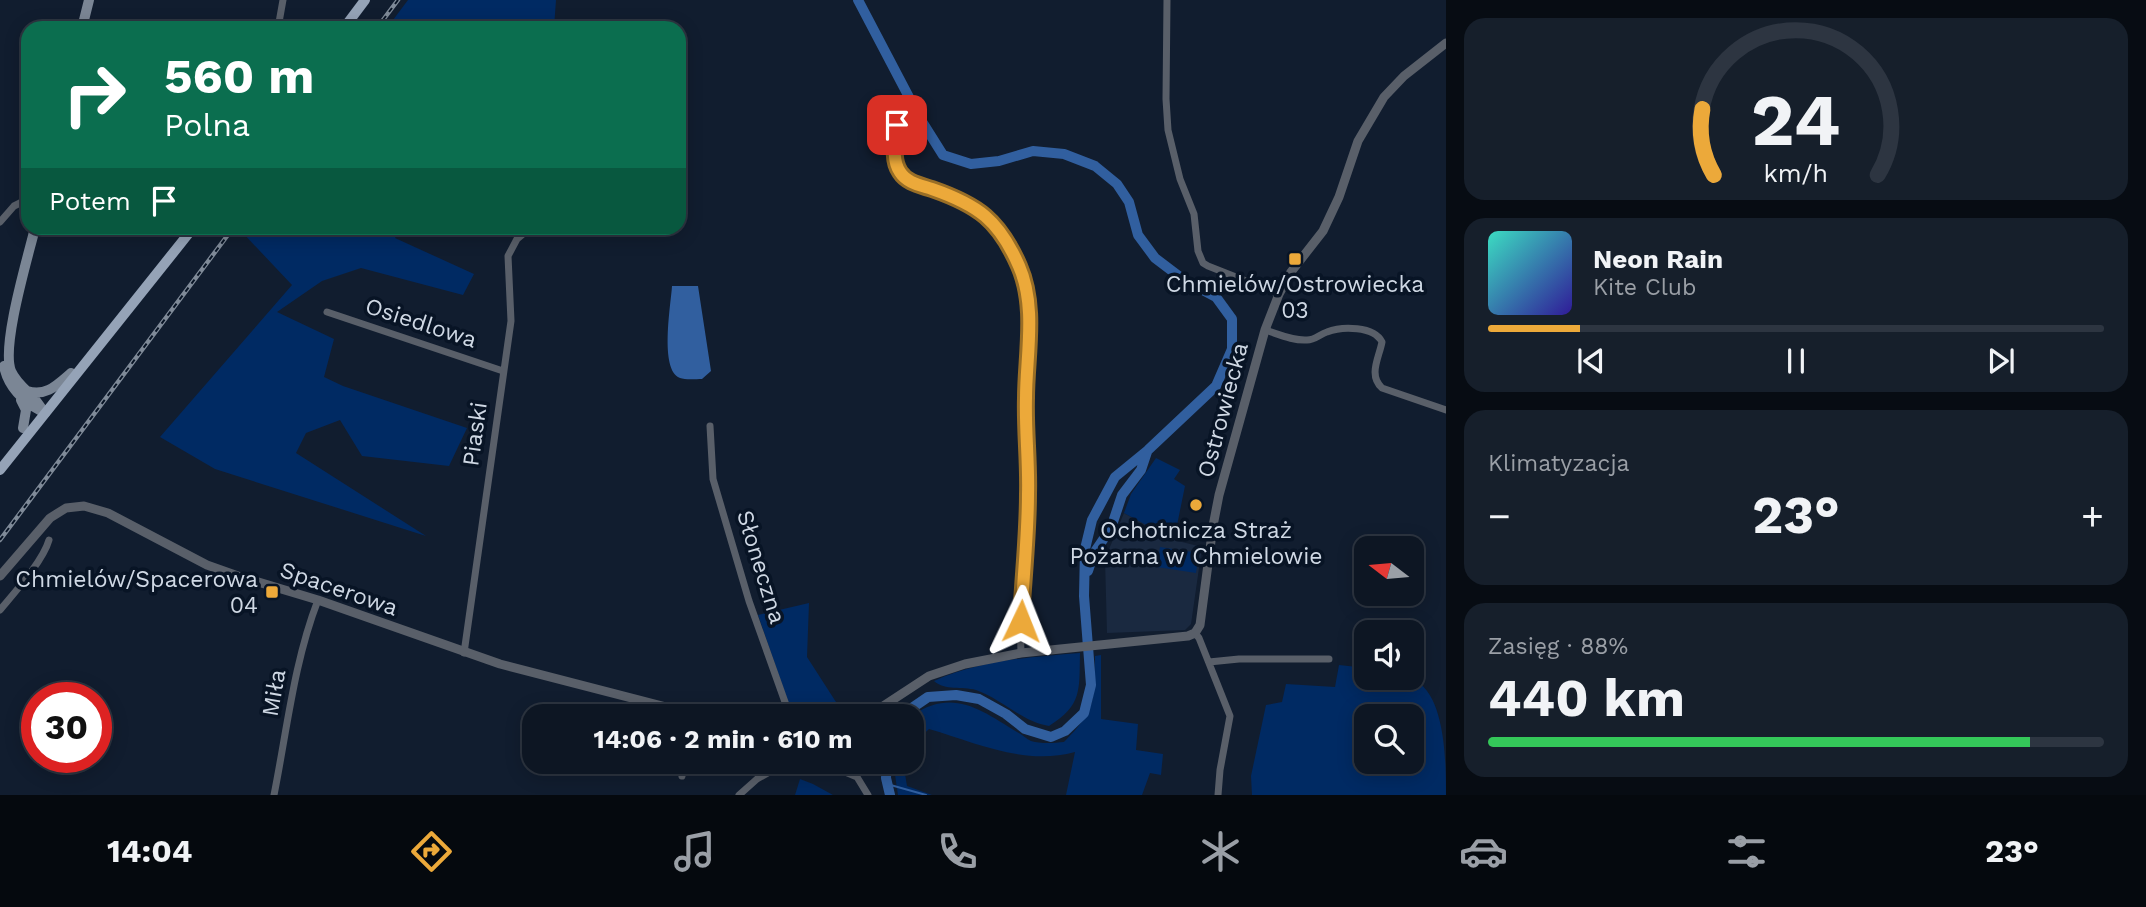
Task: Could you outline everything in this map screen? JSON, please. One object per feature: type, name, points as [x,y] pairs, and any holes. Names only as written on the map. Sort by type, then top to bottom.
[{"type":"main road","points":[[84,21],[89,0]]},
{"type":"main road","points":[[349,21],[365,0]]},
{"type":"main road","points":[[33,235],[12,326],[6,377],[41,410]]},
{"type":"main road","points":[[0,458],[23,428],[108,334],[187,235]]},
{"type":"main road","points":[[0,470],[41,410],[108,334]]},
{"type":"main road","points":[[22,392],[44,393],[71,373]]},
{"type":"main road","points":[[22,392],[26,410],[23,428]]},
{"type":"street","points":[[279,21],[283,0]]},
{"type":"street","points":[[1167,0],[1168,130],[1180,179],[1194,214],[1198,251],[1203,263],[1208,266],[1279,294]]},
{"type":"street","name":"Ostrowiecka","points":[[1195,634],[1200,625],[1219,495],[1265,330],[1279,294],[1291,272],[1327,222],[1359,141],[1384,97],[1404,76],[1446,43]]},
{"type":"street","points":[[897,125],[895,153],[900,173],[909,181],[956,197],[982,212],[1008,245],[1024,281],[1029,327],[1026,397],[1028,497],[1021,653]]},
{"type":"street","points":[[0,222],[14,206],[21,203]]},
{"type":"street","name":"Piaski","points":[[464,653],[511,321],[508,256],[510,248],[522,235]]},
{"type":"street","name":"Osiedlowa","points":[[327,312],[503,371]]},
{"type":"street","points":[[1265,330],[1299,340],[1311,340],[1326,332],[1351,329],[1377,334],[1382,342],[1374,374],[1377,383],[1382,388],[1446,410]]},
{"type":"street","name":"Słoneczna","points":[[710,426],[713,479],[749,601],[786,704]]},
{"type":"street","name":"Spacerowa","points":[[0,576],[50,518],[66,508],[84,506],[108,513],[207,565],[318,600],[464,653],[648,704]]},
{"type":"street","points":[[0,610],[26,578],[49,540]]},
{"type":"street","name":"Miła","points":[[274,795],[299,663],[318,600]]},
{"type":"street","points":[[886,704],[929,676],[965,663],[1021,653],[1195,634],[1199,638],[1230,716],[1218,795]]},
{"type":"street","points":[[1209,662],[1239,659],[1329,659]]},
{"type":"street","points":[[738,795],[765,774]]},
{"type":"street","points":[[850,774],[857,777],[868,795]]},
{"type":"shaded area","points":[[408,0],[556,0],[554,21],[392,21]]},
{"type":"shaded area","points":[[245,235],[397,235],[395,238],[474,274],[463,295],[361,268],[322,281],[277,312],[334,339],[324,377],[467,428],[449,466],[362,456],[340,420],[306,433],[296,453],[426,536],[215,469],[160,437],[292,285]]},
{"type":"shaded area","points":[[672,286],[698,286],[711,371],[702,379],[680,378],[670,363],[668,336]]},
{"type":"shaded area","points":[[1156,458],[1180,470],[1174,479],[1185,486],[1174,540],[1124,513],[1131,494]]},
{"type":"shaded area","points":[[1124,513],[1174,540],[1202,547],[1191,624],[1185,630],[1107,633],[1105,559]]},
{"type":"shaded area","points":[[1160,547],[1199,553],[1196,573],[1157,567]]},
{"type":"shaded area","points":[[809,603],[807,657],[836,702],[840,704],[789,704],[758,615]]},
{"type":"shaded area","points":[[1080,653],[1077,695],[1068,711],[1049,726],[1030,720],[976,690],[948,687],[934,681],[988,664]]},
{"type":"shaded area","points":[[1101,655],[1101,719],[1138,724],[1136,750],[1163,754],[1161,775],[1150,773],[1142,795],[1066,795],[1075,752],[1056,756],[1019,755],[929,729],[924,734],[924,709],[941,703],[954,703],[979,710],[1031,741],[1064,742],[1083,721],[1092,703],[1095,656]]},
{"type":"shaded area","points":[[1339,665],[1354,667],[1354,690],[1424,688],[1439,717],[1446,767],[1446,795],[1252,795],[1251,776],[1266,705],[1282,702],[1286,684],[1335,687]]},
{"type":"shaded area","points":[[895,774],[905,774],[907,786],[932,795],[898,795]]},
{"type":"shaded area","points":[[800,779],[813,784],[833,795],[795,795]]},
{"type":"waterway","points":[[858,0],[921,120],[943,155],[971,164],[999,161],[1033,151],[1064,154],[1095,166],[1117,184],[1129,202],[1138,235],[1155,258],[1184,280],[1216,297],[1232,319],[1232,349],[1216,386],[1115,477],[1092,520],[1085,549],[1084,596],[1091,685],[1084,713],[1065,731],[1051,737],[1025,729],[1006,714],[979,699],[956,695],[928,697],[918,704]]},
{"type":"waterway","points":[[1088,571],[1094,553],[1111,528],[1122,495],[1141,470],[1147,452]]},
{"type":"waterway","points":[[886,774],[890,795]]},
{"type":"waterway","points":[[887,784],[926,795]]},
{"type":"railway","points":[[382,21],[398,0]]},
{"type":"railway","points":[[0,540],[228,235]]},
{"type":"place","name":"Chmielów/Ostrowiecka 03","points":[[1295,259]]},
{"type":"place","name":"Ochotnicza Straż Pożarna w Chmielowie","points":[[1196,505]]},
{"type":"place","name":"Chmielów/Spacerowa 04","points":[[272,592]]},
{"type":"route","points":[[897,125],[895,153],[900,173],[909,181],[956,197],[982,212],[1008,245],[1024,281],[1029,327],[1026,397],[1028,497],[1021,621]]}]
